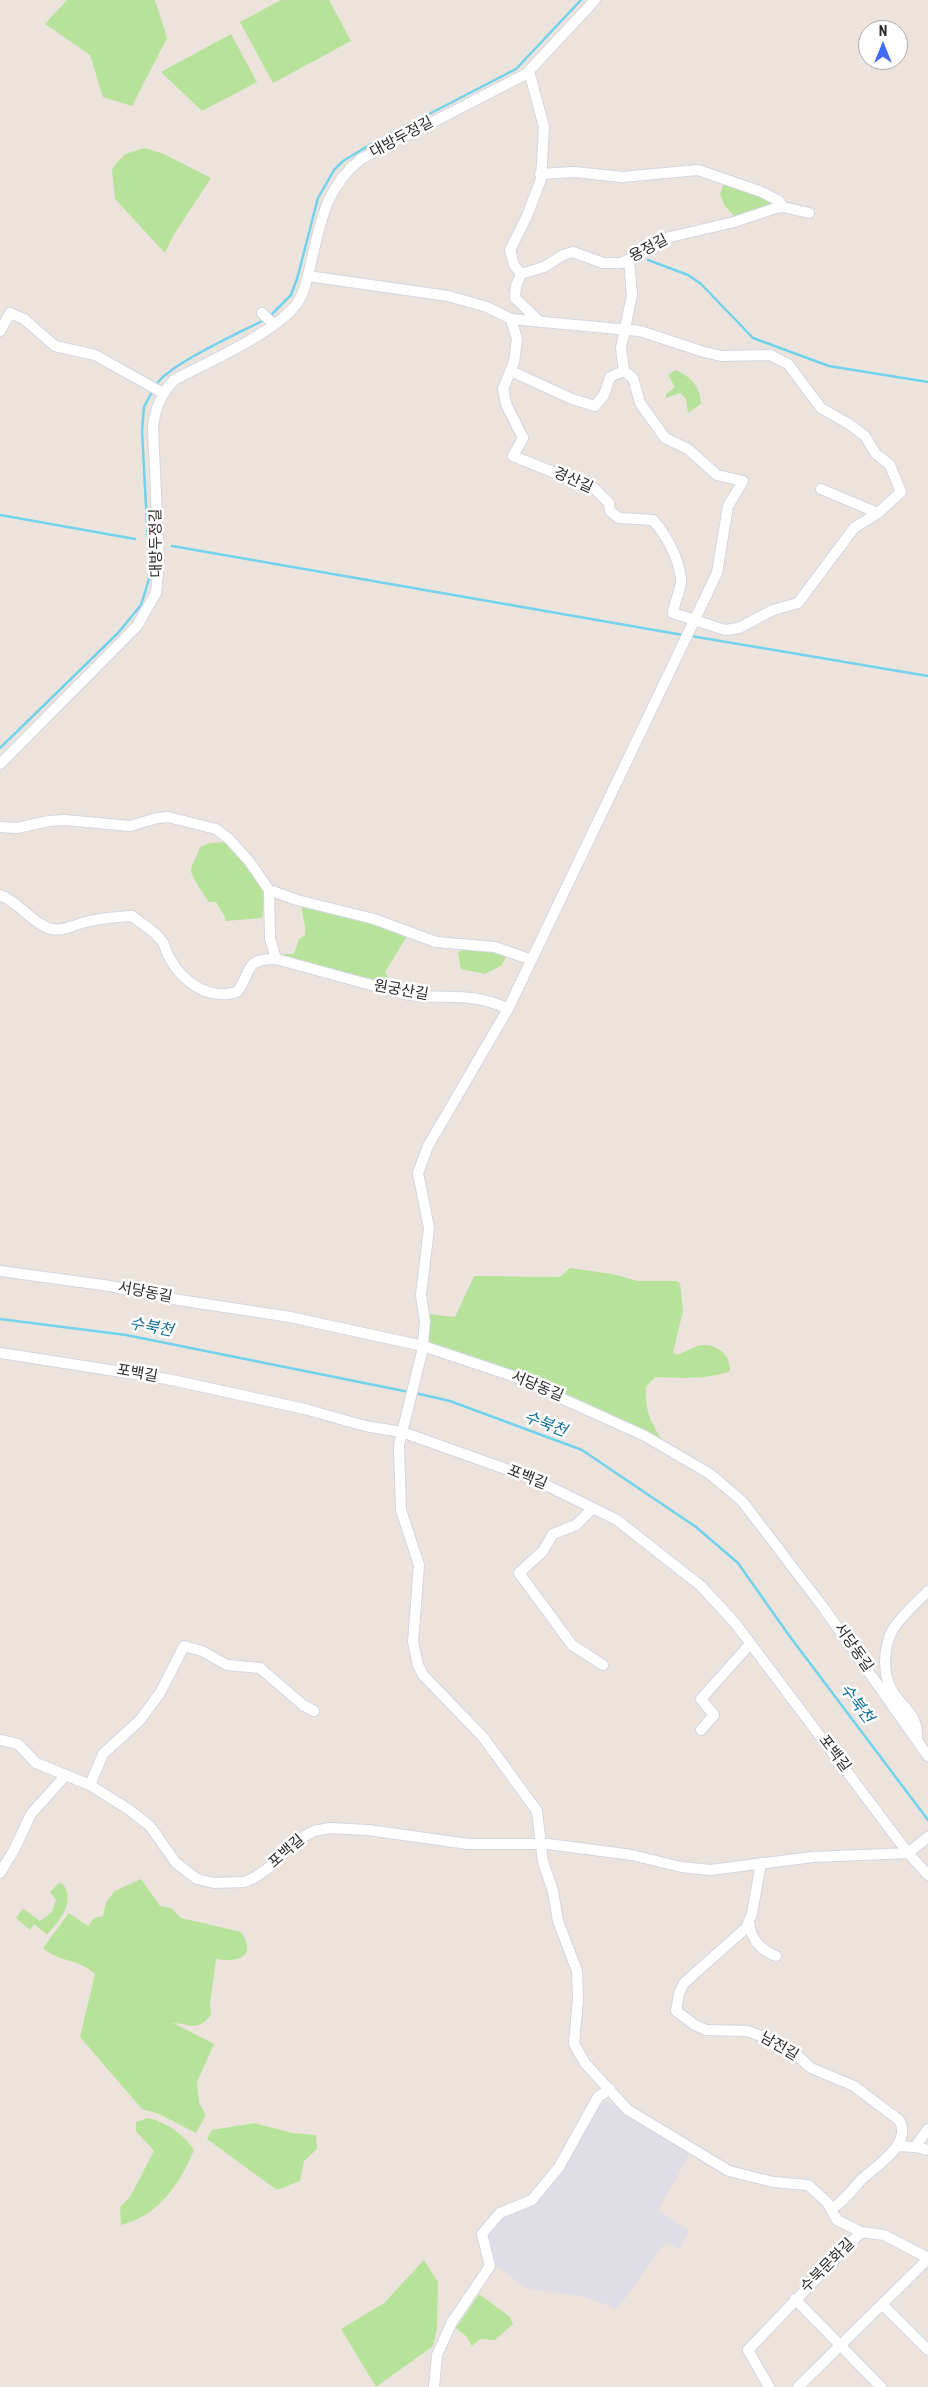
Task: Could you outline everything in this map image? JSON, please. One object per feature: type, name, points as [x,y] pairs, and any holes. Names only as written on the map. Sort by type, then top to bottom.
[{"type":"street","name":"대방두정길","points":[[0,764],[137,626],[156,593],[159,563],[153,427],[154,414],[161,392],[174,380],[273,324],[296,306],[308,276],[328,198],[345,173],[361,160],[529,71],[595,0]]},
{"type":"street","points":[[529,71],[544,127],[541,179],[527,216],[510,250],[514,265],[521,274],[516,286],[516,298],[540,322]]},
{"type":"street","points":[[540,174],[574,172],[622,177],[698,170],[762,192],[779,201],[783,207],[809,213]]},
{"type":"street","name":"용정길","points":[[521,274],[544,267],[562,255],[573,252],[603,263],[629,260],[650,250],[670,237],[734,222],[783,207]]},
{"type":"street","points":[[629,260],[632,295],[621,348],[624,372],[633,378],[640,403],[665,438],[688,449],[717,475],[743,481],[728,506],[717,572],[508,1009],[428,1146],[418,1173],[429,1228],[421,1295],[425,1322],[422,1349],[399,1445],[401,1510],[419,1565],[413,1642],[418,1666],[430,1684],[484,1737],[532,1804],[539,1818],[543,1862],[552,1891],[558,1921],[577,1970],[578,1998],[574,2044],[584,2063],[628,2110],[729,2171],[773,2182],[808,2186],[820,2194],[837,2220],[860,2232],[884,2235],[928,2258],[798,2387]]},
{"type":"street","name":"경산길","points":[[308,276],[448,296],[487,307],[511,319],[640,331],[704,352],[733,356],[765,353],[788,364],[821,408],[849,424],[865,436],[876,454],[890,465],[901,492],[878,513],[854,528],[798,603],[774,610],[739,628],[725,630],[692,625],[673,613],[674,602],[681,580],[674,558],[661,529],[653,520],[619,518],[610,511],[609,503],[595,489],[513,456],[523,438],[506,404],[503,389],[514,362],[517,339],[511,319]]},
{"type":"street","points":[[262,312],[273,324]]},
{"type":"street","points":[[0,331],[10,313],[24,319],[55,346],[95,354],[161,392]]},
{"type":"street","points":[[511,371],[572,399],[595,406],[604,395],[610,377],[624,372]]},
{"type":"street","points":[[821,489],[878,513]]},
{"type":"street","points":[[0,828],[17,828],[43,822],[65,820],[122,826],[168,817],[216,829],[229,839],[249,861],[269,890],[270,938],[276,959]]},
{"type":"street","points":[[269,890],[298,900],[374,919],[436,942],[495,947],[532,960]]},
{"type":"street","name":"원궁산길","points":[[0,895],[20,906],[41,925],[53,930],[86,922],[132,916],[162,940],[168,954],[184,977],[195,987],[211,992],[229,994],[237,992],[250,965],[260,960],[276,959],[404,994],[425,997],[474,997],[490,1000],[508,1009]]},
{"type":"street","name":"서당동길","points":[[0,1271],[110,1286],[188,1302],[290,1317],[422,1349],[510,1375],[645,1436],[710,1474],[742,1501],[765,1529],[928,1756]]},
{"type":"street","name":"포백길","points":[[0,1352],[168,1379],[305,1409],[365,1426],[403,1429],[534,1479],[617,1520],[701,1586],[735,1623],[911,1850]]},
{"type":"street","points":[[593,1508],[576,1525],[553,1534],[543,1551],[519,1573],[572,1644],[603,1665]]},
{"type":"street","points":[[917,1739],[912,1713],[894,1694],[888,1684],[885,1667],[886,1649],[892,1631],[928,1592]]},
{"type":"street","points":[[702,1730],[714,1715],[701,1699],[750,1644]]},
{"type":"street","points":[[90,1785],[103,1754],[145,1713],[171,1674],[184,1646],[202,1651],[232,1666],[257,1666],[303,1705],[314,1711]]},
{"type":"street","name":"포백길","points":[[0,1740],[18,1744],[36,1763],[90,1785],[128,1809],[150,1826],[170,1856],[181,1868],[197,1878],[214,1883],[244,1882],[252,1879],[270,1868],[285,1850],[297,1840],[314,1831],[330,1828],[368,1830],[468,1844],[542,1843],[632,1855],[710,1870],[813,1857],[911,1850]]},
{"type":"street","points":[[0,1873],[14,1850],[31,1814],[65,1776]]},
{"type":"street","points":[[928,1838],[911,1850],[928,1875]]},
{"type":"street","points":[[761,1863],[749,1923],[751,1936],[759,1947],[776,1956]]},
{"type":"street","name":"남전길","points":[[749,1923],[741,1933],[684,1983],[679,1994],[676,2011],[700,2028],[706,2030],[747,2031],[761,2036],[799,2057],[811,2068],[854,2086],[899,2120],[902,2127],[897,2146]]},
{"type":"street","points":[[434,2387],[437,2355],[452,2322],[490,2266],[482,2234],[500,2213],[532,2200],[559,2167],[598,2097],[610,2089]]},
{"type":"street","points":[[915,2147],[928,2129]]},
{"type":"street","points":[[831,2209],[839,2204],[866,2176],[876,2170],[897,2146],[928,2150]]},
{"type":"street","name":"수북문화길","points":[[769,2387],[748,2350],[860,2232]]},
{"type":"street","name":"수북문화길","points":[[795,2299],[882,2387]]},
{"type":"street","points":[[882,2304],[928,2350]]},
{"type":"shaded area","points":[[607,2101],[690,2154],[658,2210],[689,2230],[680,2250],[666,2242],[617,2309],[585,2297],[526,2288],[499,2268],[493,2269],[485,2235],[502,2216],[534,2202],[599,2104]]},
{"type":"green space","points":[[67,0],[155,0],[167,38],[132,106],[103,97],[90,55],[45,24]]},
{"type":"green space","points":[[281,0],[329,0],[351,41],[273,83],[240,22]]},
{"type":"green space","points":[[231,34],[257,82],[202,111],[161,72]]},
{"type":"green space","points":[[145,148],[164,154],[211,178],[173,236],[165,253],[115,199],[112,169],[125,154]]},
{"type":"green space","points":[[731,179],[770,192],[775,206],[735,217],[725,206],[720,194],[723,186]]},
{"type":"green space","points":[[676,370],[687,376],[699,392],[701,404],[688,413],[686,399],[680,393],[666,398],[666,394],[675,387],[668,375]]},
{"type":"green space","points":[[224,842],[236,851],[265,889],[262,918],[226,921],[216,902],[209,902],[191,873],[200,847],[210,843]]},
{"type":"green space","points":[[302,904],[409,933],[385,972],[393,984],[281,957],[284,954],[294,954],[299,939],[305,935]]},
{"type":"green space","points":[[465,947],[507,954],[502,965],[485,974],[461,969],[458,953]]},
{"type":"green space","points":[[570,1268],[612,1274],[638,1281],[676,1281],[680,1283],[683,1311],[673,1352],[677,1355],[703,1345],[709,1345],[718,1349],[726,1356],[730,1371],[712,1376],[693,1378],[656,1377],[646,1386],[646,1402],[649,1414],[662,1440],[549,1386],[461,1352],[431,1343],[426,1336],[429,1314],[455,1317],[474,1276],[560,1277]]},
{"type":"green space","points":[[141,1879],[160,1906],[171,1908],[181,1918],[241,1932],[246,1941],[246,1953],[238,1959],[216,1959],[210,2004],[211,2015],[202,2024],[194,2026],[173,2023],[214,2044],[197,2082],[199,2103],[206,2115],[196,2133],[159,2114],[142,2109],[80,2037],[95,1974],[83,1966],[49,1953],[43,1948],[69,1913],[88,1926],[94,1918],[103,1916],[106,1902],[115,1891]]},
{"type":"green space","points":[[59,1883],[63,1884],[67,1891],[67,1905],[61,1918],[47,1935],[34,1924],[30,1930],[16,1918],[24,1909],[40,1921],[52,1912],[56,1900],[50,1892]]},
{"type":"green space","points":[[148,2118],[174,2130],[194,2150],[175,2186],[167,2196],[146,2214],[134,2221],[121,2225],[120,2207],[130,2197],[154,2151],[136,2131],[136,2122]]},
{"type":"green space","points":[[254,2123],[293,2133],[316,2135],[317,2149],[304,2161],[300,2181],[277,2190],[207,2139],[212,2130]]},
{"type":"green space","points":[[424,2260],[438,2282],[437,2329],[433,2346],[376,2387],[341,2329],[384,2303]]},
{"type":"green space","points":[[479,2294],[510,2317],[513,2324],[495,2340],[480,2339],[472,2346],[466,2336],[456,2328]]},
{"type":"waterway","points":[[269,317],[291,295],[318,198],[334,170],[343,161],[373,143],[516,69],[581,0]]},
{"type":"waterway","points":[[648,260],[688,275],[701,284],[753,338],[829,366],[928,382]]},
{"type":"waterway","points":[[156,385],[163,377],[189,359],[264,320]]},
{"type":"waterway","points":[[0,748],[118,633],[141,605],[149,579],[142,431],[144,407],[153,390]]},
{"type":"waterway","points":[[0,515],[135,539]]},
{"type":"waterway","points":[[172,546],[683,635]]},
{"type":"waterway","points":[[691,636],[928,676]]},
{"type":"waterway","name":"수북천","points":[[0,1319],[126,1335],[409,1392]]},
{"type":"waterway","name":"수북천","points":[[415,1393],[450,1401],[582,1450],[696,1527],[738,1563],[788,1634],[928,1820]]}]
